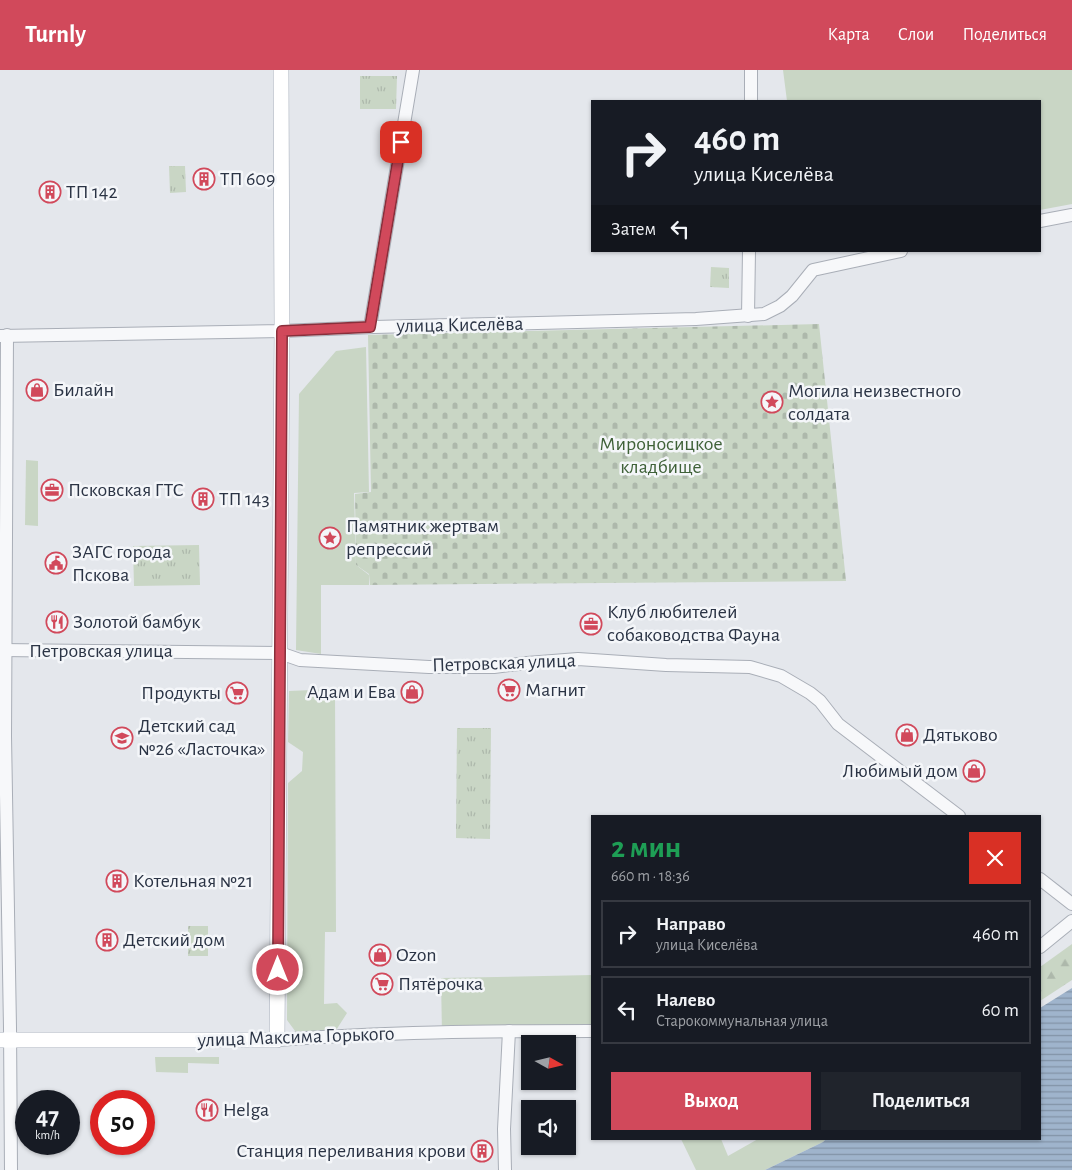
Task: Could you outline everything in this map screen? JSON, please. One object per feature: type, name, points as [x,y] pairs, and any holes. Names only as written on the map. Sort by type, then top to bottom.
[{"type":"main road","points":[[277,1040],[282,331],[281,70]]},
{"type":"main road","name":"улица Максима Горького","points":[[5,1040],[277,1040]]},
{"type":"street","points":[[370,327],[413,70]]},
{"type":"street","points":[[751,70],[751,100]]},
{"type":"street","points":[[1041,221],[1072,215]]},
{"type":"street","points":[[748,316],[749,252]]},
{"type":"street","name":"улица Киселёва","points":[[3,336],[282,331],[748,316],[764,314],[780,306],[792,296],[813,270],[896,252]]},
{"type":"street","points":[[3,336],[5,1040],[11,1170]]},
{"type":"street","name":"Петровская улица","points":[[3,650],[280,653],[300,660],[494,668],[578,659],[666,665],[750,666],[781,676],[810,693],[820,701],[838,724],[958,815]]},
{"type":"street","points":[[1041,880],[1072,904]]},
{"type":"street","points":[[1041,947],[1072,921]]},
{"type":"street","name":"улица Максима Горького","points":[[277,1040],[340,1036],[591,1030]]},
{"type":"street","points":[[505,1170],[504,1129],[509,1031]]},
{"type":"green space","points":[[783,70],[1072,70],[1072,204],[1041,210],[1041,100],[787,100]]},
{"type":"green space","points":[[360,76],[397,76],[396,109],[360,109]]},
{"type":"green space","points":[[169,166],[185,166],[186,192],[170,193]]},
{"type":"green space","points":[[711,267],[729,268],[729,288],[710,287]]},
{"type":"green space","name":"Мироносицкое кладбище","points":[[819,324],[846,581],[370,585],[369,574],[356,565],[355,494],[371,492],[368,335]]},
{"type":"green space","points":[[366,347],[369,492],[354,493],[356,565],[369,575],[369,585],[321,585],[321,654],[296,650],[299,394],[336,351]]},
{"type":"green space","points":[[26,460],[38,461],[38,526],[25,525]]},
{"type":"green space","points":[[199,545],[200,585],[134,586],[133,546]]},
{"type":"green space","points":[[335,689],[336,932],[325,932],[324,1004],[337,1003],[347,1013],[333,1035],[298,1035],[287,1020],[288,783],[302,771],[303,752],[288,742],[289,691]]},
{"type":"green space","points":[[457,728],[491,728],[490,839],[456,838]]},
{"type":"green space","points":[[188,926],[208,926],[208,956],[188,956]]},
{"type":"green space","points":[[1072,944],[1072,980],[1041,1000],[1041,966]]},
{"type":"green space","points":[[591,975],[591,1032],[442,1034],[441,978]]},
{"type":"green space","points":[[155,1057],[219,1057],[219,1064],[188,1063],[188,1073],[156,1072]]},
{"type":"green space","points":[[681,1140],[721,1140],[728,1156],[756,1140],[825,1140],[765,1170],[696,1170]]},
{"type":"water","points":[[1072,988],[1072,1170],[765,1170],[825,1140],[1041,1140],[1041,1007]]},
{"type":"place","name":"ТП 609","points":[[204,179]]},
{"type":"place","name":"ТП 142","points":[[50,192]]},
{"type":"place","name":"Билайн","points":[[37,390]]},
{"type":"place","name":"Могила неизвестного солдата","points":[[772,402]]},
{"type":"place","name":"Псковская ГТС","points":[[52,490]]},
{"type":"place","name":"ТП 143","points":[[203,499]]},
{"type":"place","name":"Памятник жертвам репрессий","points":[[330,538]]},
{"type":"place","name":"ЗАГС города Пскова","points":[[56,563]]},
{"type":"place","name":"Золотой бамбук","points":[[57,622]]},
{"type":"place","name":"Клуб любителей собаководства Фауна","points":[[591,624]]},
{"type":"place","name":"Магнит","points":[[509,690]]},
{"type":"place","name":"Адам и Ева","points":[[412,692]]},
{"type":"place","name":"Продукты","points":[[237,693]]},
{"type":"place","name":"Дятьково","points":[[907,735]]},
{"type":"place","name":"Детский сад №26 «Ласточка»","points":[[122,738]]},
{"type":"place","name":"Любимый дом","points":[[974,771]]},
{"type":"place","name":"Котельная №21","points":[[117,881]]},
{"type":"place","name":"Детский дом","points":[[107,940]]},
{"type":"place","name":"Ozon","points":[[380,955]]},
{"type":"place","name":"Пятёрочка","points":[[382,984]]},
{"type":"place","name":"Helga","points":[[207,1110]]},
{"type":"place","name":"Станция переливания крови","points":[[482,1151]]},
{"type":"route","points":[[278,970],[282,331],[370,327],[401,142]]}]
